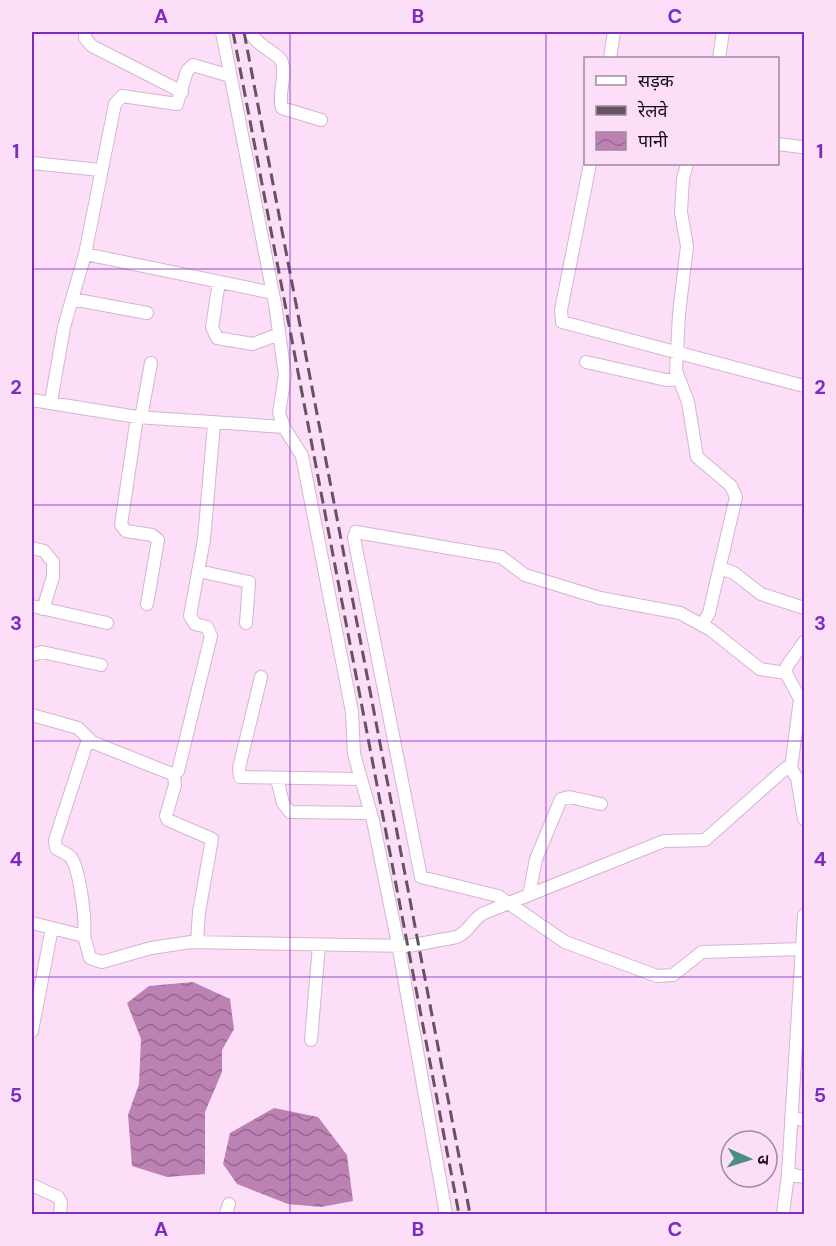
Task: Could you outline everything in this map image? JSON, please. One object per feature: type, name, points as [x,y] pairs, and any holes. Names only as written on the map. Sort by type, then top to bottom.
[{"type":"street","points":[[85,32],[85,38],[92,46],[182,92]]},
{"type":"street","points":[[222,32],[273,293],[285,382],[279,413],[284,427],[302,456],[349,700],[354,754],[370,813],[398,944],[446,1215]]},
{"type":"street","points":[[250,32],[268,52],[277,55],[282,62],[282,108],[321,120]]},
{"type":"street","points":[[609,57],[614,32]]},
{"type":"street","points":[[719,57],[723,32]]},
{"type":"street","points":[[51,402],[72,299],[86,254],[100,170],[118,98],[127,96],[172,105],[180,101],[187,71],[193,65],[230,76]]},
{"type":"street","points":[[779,144],[801,147]]},
{"type":"street","points":[[32,163],[100,170]]},
{"type":"street","points":[[590,165],[561,310],[562,322],[804,386]]},
{"type":"street","points":[[687,165],[682,179],[681,212],[687,246],[677,352],[679,379],[688,402],[696,457],[735,491],[736,503],[709,613],[702,625]]},
{"type":"street","points":[[86,254],[273,293]]},
{"type":"street","points":[[219,282],[212,327],[217,338],[253,344],[279,334]]},
{"type":"street","points":[[72,299],[147,313]]},
{"type":"street","points":[[586,362],[666,380],[679,379]]},
{"type":"street","points":[[147,604],[158,540],[152,536],[126,531],[121,525],[139,417],[151,363]]},
{"type":"street","points":[[32,400],[139,417],[214,424],[284,427]]},
{"type":"street","points":[[197,942],[199,912],[212,839],[208,835],[168,820],[166,816],[175,785],[174,774],[181,765],[211,636],[207,627],[195,624],[190,616],[204,539],[214,424]]},
{"type":"street","points":[[803,941],[702,952],[673,975],[657,976],[565,942],[509,903],[491,894],[424,879],[418,870],[400,761],[354,538],[356,532],[501,557],[525,575],[600,598],[680,613],[702,625],[760,669],[786,673],[801,692],[791,770],[797,778],[804,819]]},
{"type":"street","points":[[32,549],[44,551],[53,562],[53,577],[37,608],[107,623]]},
{"type":"street","points":[[720,568],[734,573],[761,594],[804,608]]},
{"type":"street","points":[[198,572],[249,582],[246,623]]},
{"type":"street","points":[[786,673],[787,666],[804,642]]},
{"type":"street","points":[[32,655],[42,652],[101,665]]},
{"type":"street","points":[[261,676],[238,775],[244,778],[361,779]]},
{"type":"street","points":[[32,715],[78,728],[88,739],[174,774]]},
{"type":"street","points":[[88,739],[55,840],[56,848],[67,854],[73,862],[85,915],[84,936],[90,958],[102,962],[151,948],[197,942],[398,944],[408,946],[457,937],[464,934],[476,917],[664,841],[705,840],[780,771],[791,770]]},
{"type":"street","points":[[277,779],[283,804],[290,812],[370,813]]},
{"type":"street","points":[[529,895],[536,859],[561,799],[569,797],[601,804]]},
{"type":"street","points":[[783,1215],[791,1118],[800,1047],[804,915]]},
{"type":"street","points":[[32,923],[84,936]]},
{"type":"street","points":[[32,1031],[52,928]]},
{"type":"street","points":[[310,1040],[319,945]]},
{"type":"street","points":[[791,1118],[804,1120]]},
{"type":"street","points":[[788,1174],[804,1177]]},
{"type":"street","points":[[32,1185],[58,1197],[60,1215]]},
{"type":"water","points":[[193,982],[230,999],[234,1029],[222,1050],[222,1072],[205,1112],[205,1174],[167,1177],[132,1166],[128,1115],[139,1084],[141,1039],[127,1003],[149,986]]},
{"type":"water","points":[[274,1108],[318,1117],[347,1155],[353,1201],[321,1207],[288,1204],[237,1184],[223,1164],[230,1133]]},
{"type":"railway","points":[[233,32],[459,1214]]},
{"type":"railway","points":[[244,32],[470,1214]]}]
